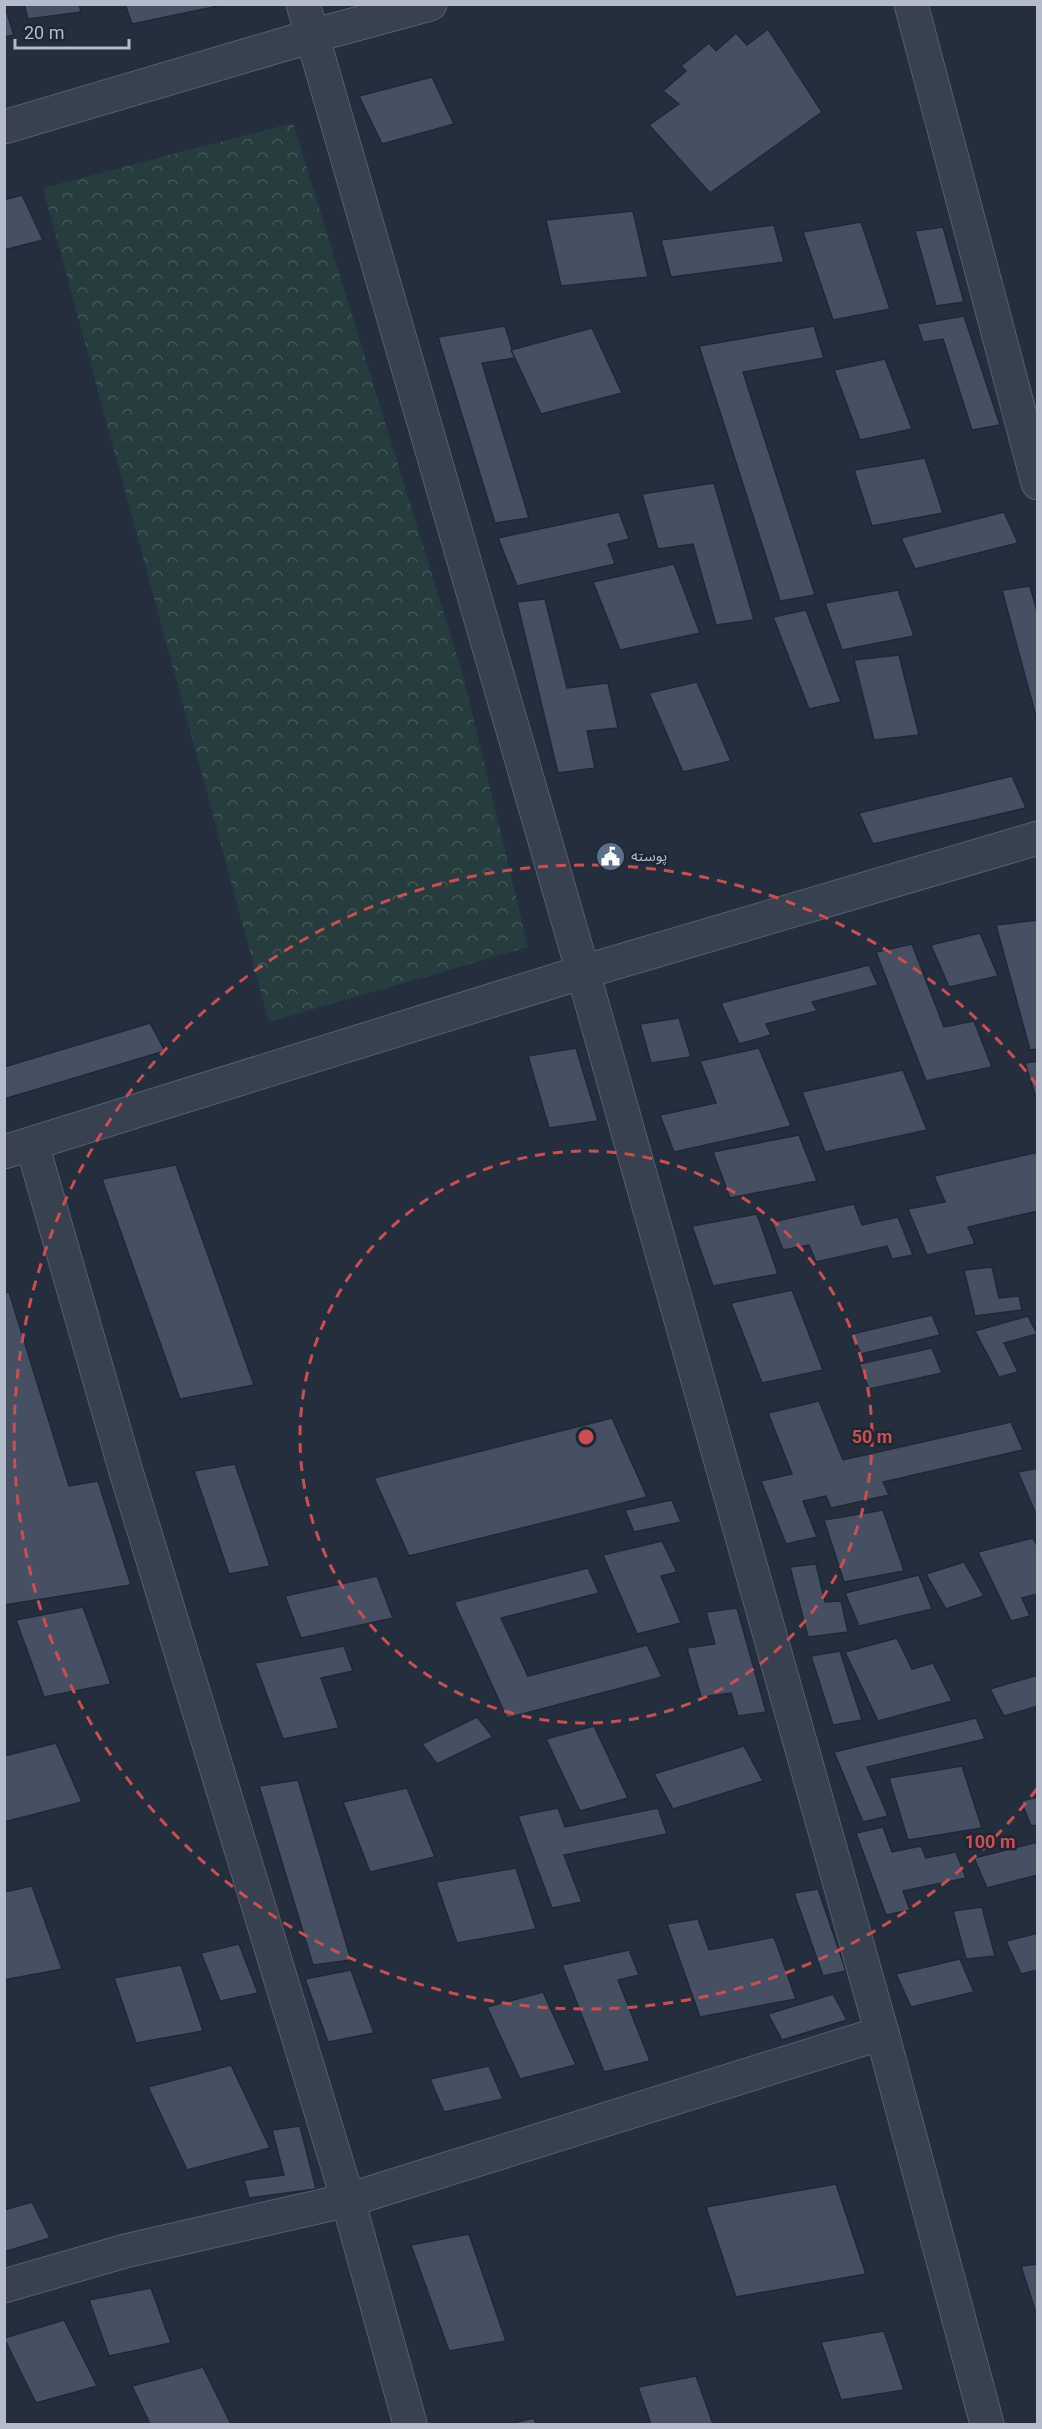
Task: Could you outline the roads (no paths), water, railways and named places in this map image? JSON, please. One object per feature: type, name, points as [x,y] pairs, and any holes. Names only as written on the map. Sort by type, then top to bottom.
[{"type":"street","points":[[303,4],[583,972],[882,2033],[987,2424]]},
{"type":"street","points":[[4,127],[312,36],[430,4]]},
{"type":"street","points":[[911,4],[1038,483]]},
{"type":"street","points":[[410,2424],[348,2200],[125,1468],[18,1148],[583,972],[1038,838]]},
{"type":"street","points":[[4,2286],[125,2251],[348,2200],[882,2033]]},
{"type":"place","name":"پوسته","points":[[610,856]]}]
